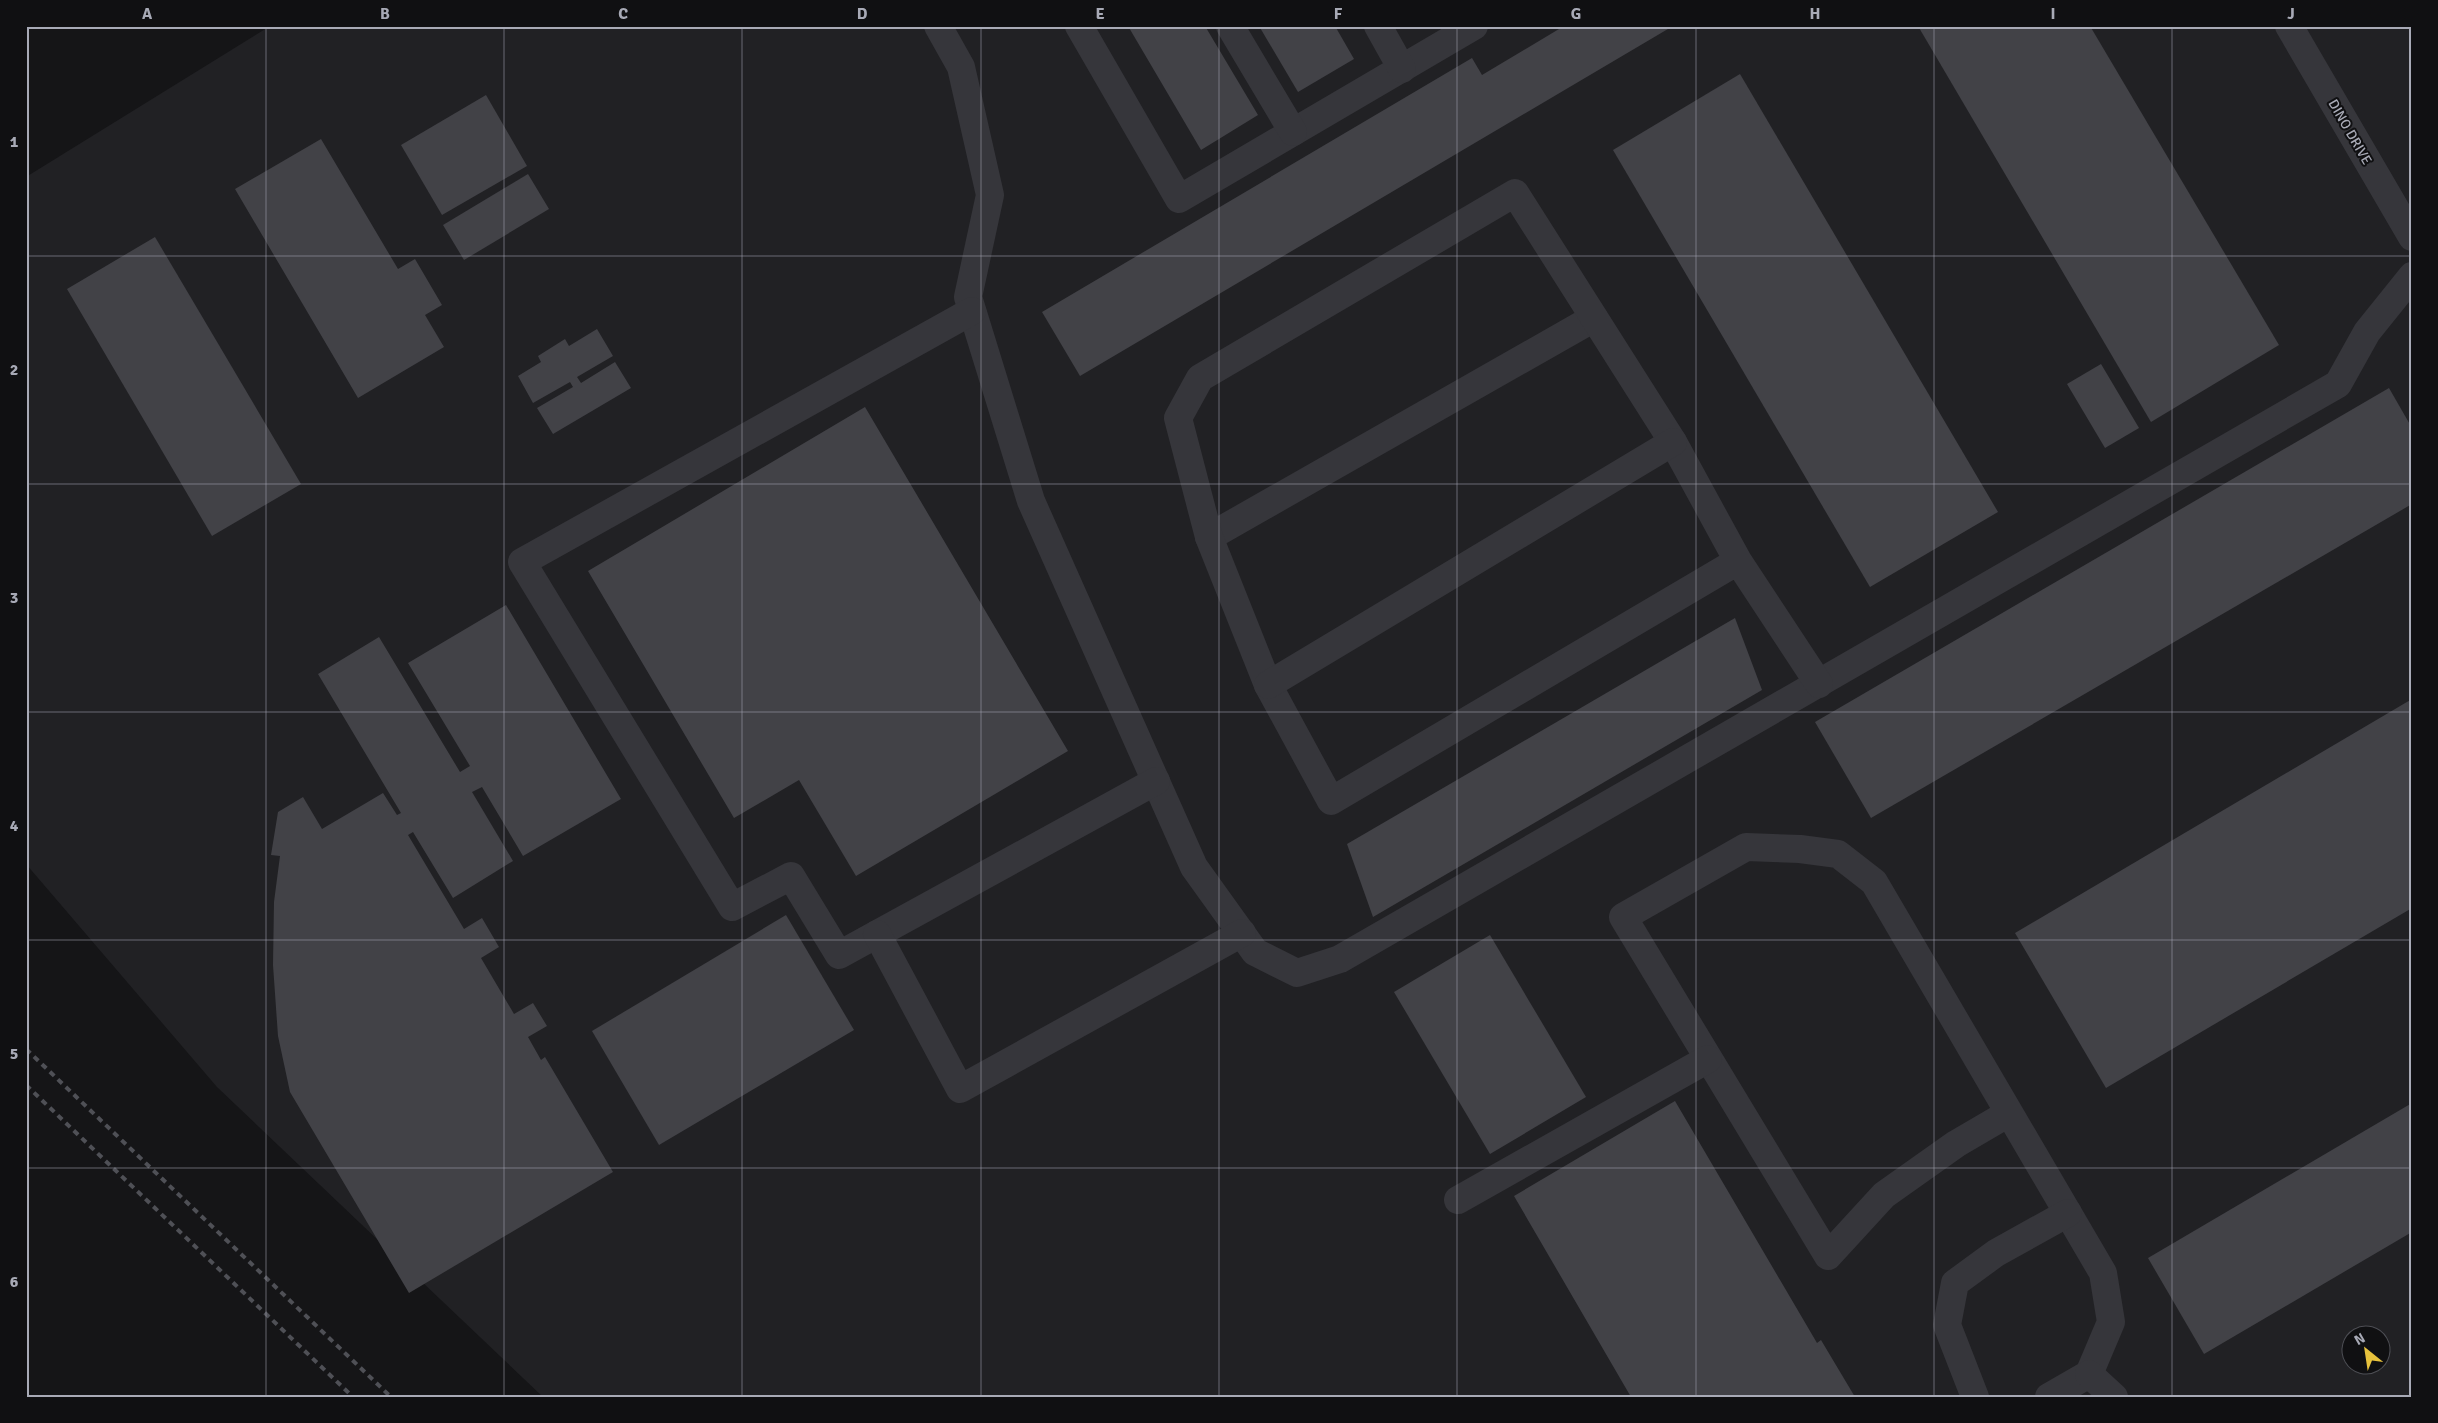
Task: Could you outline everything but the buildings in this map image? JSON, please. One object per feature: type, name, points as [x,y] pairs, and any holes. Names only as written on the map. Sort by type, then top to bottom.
[{"type":"street","points":[[938,26],[961,67],[990,195],[968,297],[1031,501],[1194,867],[1255,952],[1297,973],[1340,959],[2338,384],[2367,332],[2412,276]]},
{"type":"street","points":[[1080,26],[1180,200],[1474,26]]},
{"type":"street","points":[[1230,26],[1293,132]]},
{"type":"street","points":[[1378,26],[1402,68]]},
{"type":"street","name":"DINO DRIVE","points":[[2288,26],[2412,237]]},
{"type":"street","points":[[1738,561],[1332,801],[1268,685],[1209,537],[1178,418],[1200,378],[1516,193],[1673,442],[1738,561],[1819,684]]},
{"type":"street","points":[[972,311],[522,562],[732,908],[791,876],[839,955],[1156,781]]},
{"type":"street","points":[[1209,537],[1594,318]]},
{"type":"street","points":[[1268,685],[1673,442]]},
{"type":"street","points":[[2009,1113],[1956,1144],[1884,1195],[1828,1256],[1623,917],[1746,847],[1800,849],[1838,854],[1874,882],[2068,1213],[2103,1274],[2111,1322],[2089,1374],[2050,1397]]},
{"type":"street","points":[[877,934],[960,1089],[1242,933]]},
{"type":"street","points":[[1458,1200],[1708,1059]]},
{"type":"street","points":[[1975,1397],[1946,1325],[1955,1283],[1996,1252],[2068,1213]]},
{"type":"street","points":[[2089,1374],[2114,1397]]},
{"type":"shaded area","points":[[270,26],[2412,26],[2412,1397],[543,1397],[217,1087],[26,864],[26,177]]},
{"type":"railway","points":[[26,1049],[391,1397]]},
{"type":"railway","points":[[26,1085],[353,1397]]}]
